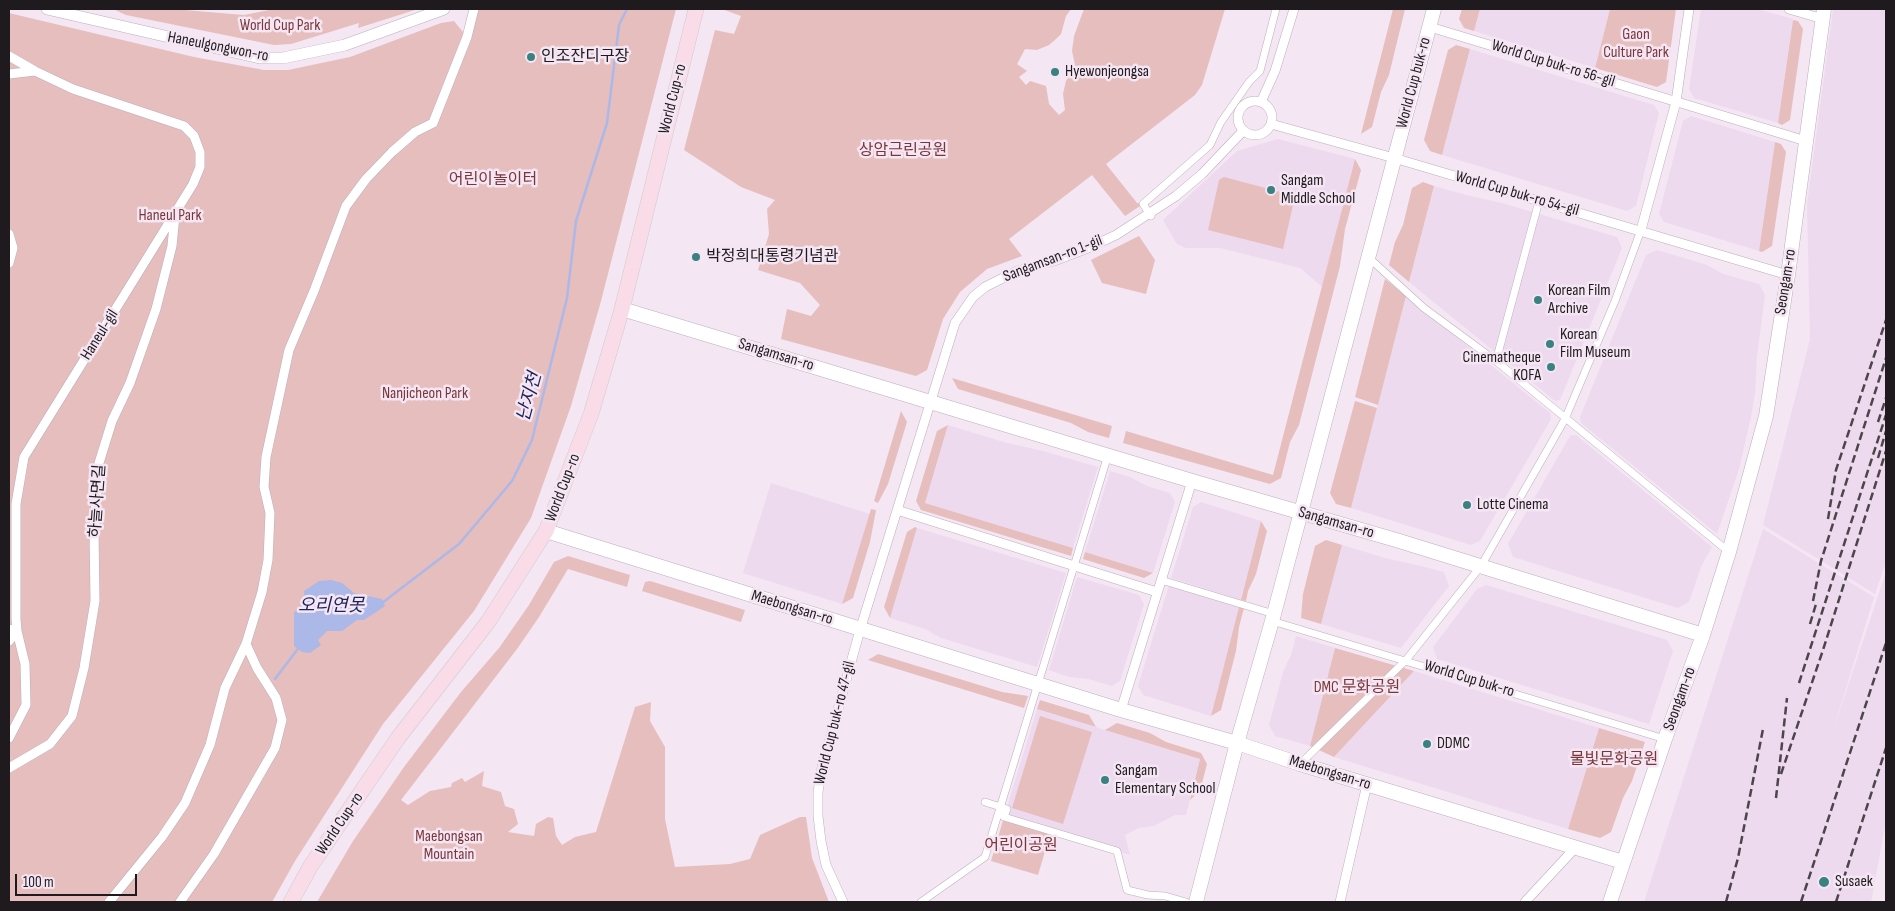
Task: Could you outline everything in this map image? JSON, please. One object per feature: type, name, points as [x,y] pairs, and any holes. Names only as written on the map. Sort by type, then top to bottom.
[{"type":"main road","name":"World Cup-ro","points":[[291,902],[310,867],[398,738],[488,622],[546,531],[591,414],[622,309],[696,9]]},
{"type":"main road","name":"World Cup buk-ro","points":[[1196,902],[1434,9]]},
{"type":"main road","name":"Seongam-ro","points":[[1610,902],[1665,739],[1703,635],[1729,552],[1766,416],[1788,275],[1823,14]]},
{"type":"main road","name":"Sangamsan-ro","points":[[622,309],[1481,566],[1703,635]]},
{"type":"main road","name":"Maebongsan-ro","points":[[546,531],[860,630],[1121,710],[1237,743],[1300,764],[1623,862]]},
{"type":"street","name":"Haneulgongwon-ro","points":[[47,9],[260,58],[283,58],[345,45],[440,10]]},
{"type":"street","points":[[109,902],[162,837],[185,804],[210,745],[225,688],[246,644],[262,592],[268,560],[270,513],[264,487],[266,457],[289,350],[314,291],[346,206],[366,179],[392,152],[415,132],[433,123],[468,38],[474,9]]},
{"type":"street","points":[[1151,215],[1143,204],[1210,145],[1221,122],[1249,82],[1260,71],[1276,9]]},
{"type":"street","points":[[1261,102],[1275,71],[1294,9]]},
{"type":"street","points":[[1300,764],[1406,660],[1481,566],[1565,419],[1615,301],[1641,230],[1676,102],[1689,9]]},
{"type":"street","points":[[1789,9],[1823,14]]},
{"type":"street","name":"World Cup buk-ro 56-gil","points":[[1430,27],[1806,141]]},
{"type":"street","name":"Haneul-gil","points":[[9,56],[73,89],[184,126],[194,136],[200,152],[200,167],[193,184],[24,457],[16,504],[13,630],[25,664],[26,705],[9,738]]},
{"type":"street","points":[[9,74],[35,71]]},
{"type":"street","points":[[1249,102],[1261,102],[1270,111],[1271,124],[1259,135],[1243,131],[1238,120],[1240,109],[1249,102]]},
{"type":"street","points":[[1271,124],[1394,158]]},
{"type":"street","name":"Sangamsan-ro 1-gil","points":[[931,402],[955,323],[973,297],[1000,278],[1088,248],[1151,215],[1202,174],[1243,131]]},
{"type":"street","name":"World Cup buk-ro 54-gil","points":[[1394,158],[1788,275]]},
{"type":"street","points":[[1496,361],[1539,201]]},
{"type":"street","name":"하늘사면길","points":[[9,768],[50,744],[72,716],[84,668],[95,601],[94,528],[99,463],[112,421],[130,383],[156,309],[172,246],[176,213]]},
{"type":"street","points":[[9,234],[13,248],[9,263]]},
{"type":"street","points":[[1368,256],[1424,308],[1496,361],[1729,552]]},
{"type":"street","points":[[860,630],[931,402]]},
{"type":"street","points":[[921,902],[985,857],[1108,455]]},
{"type":"street","points":[[1121,710],[1192,481]]},
{"type":"street","points":[[897,510],[1157,592]]},
{"type":"street","name":"World Cup buk-ro","points":[[1161,580],[1406,660],[1665,739]]},
{"type":"street","points":[[9,640],[13,630]]},
{"type":"street","name":"World Cup buk-ro 47-gil","points":[[843,902],[826,865],[818,816],[818,792],[831,731],[860,630]]},
{"type":"street","points":[[180,902],[214,854],[275,748],[282,720],[276,698],[257,668],[246,644]]},
{"type":"street","points":[[1340,902],[1367,784]]},
{"type":"street","points":[[985,802],[1007,809],[1004,817],[1117,851],[1127,890],[1148,896],[1166,896],[1186,902]]},
{"type":"street","points":[[1525,902],[1575,848]]},
{"type":"shaded area","points":[[1480,9],[1610,9],[1595,68],[1474,31]]},
{"type":"shaded area","points":[[1701,9],[1757,9],[1793,19],[1778,123],[1694,98],[1689,89]]},
{"type":"shaded area","points":[[1833,9],[1886,9],[1886,562],[1875,594],[1763,525],[1810,339],[1807,204]]},
{"type":"shaded area","points":[[1470,49],[1654,105],[1659,113],[1636,206],[1627,211],[1442,155]]},
{"type":"shaded area","points":[[1691,116],[1775,142],[1759,251],[1664,222],[1659,214],[1683,121]]},
{"type":"shaded area","name":"Sangam Middle School","points":[[1278,139],[1355,159],[1322,287],[1300,268],[1220,248],[1186,248],[1177,244],[1163,220],[1237,151]]},
{"type":"shaded area","points":[[1434,186],[1502,203],[1617,237],[1622,248],[1560,400],[1555,401],[1409,282]]},
{"type":"shaded area","points":[[1657,250],[1707,265],[1723,274],[1759,284],[1765,295],[1751,417],[1739,469],[1717,534],[1581,423],[1580,417],[1646,255]]},
{"type":"shaded area","points":[[1406,296],[1550,413],[1551,419],[1480,541],[1471,545],[1351,508]]},
{"type":"shaded area","points":[[948,425],[1098,467],[1073,548],[925,503]]},
{"type":"shaded area","points":[[1576,435],[1712,547],[1701,567],[1689,602],[1678,608],[1513,557],[1508,544],[1570,436]]},
{"type":"shaded area","points":[[1110,471],[1170,493],[1175,502],[1153,573],[1085,552]]},
{"type":"shaded area","points":[[771,483],[870,514],[842,604],[743,573]]},
{"type":"shaded area","points":[[1201,502],[1261,521],[1241,600],[1171,578],[1193,507]]},
{"type":"shaded area","points":[[917,528],[1066,573],[1037,667],[941,638],[925,629],[890,618]]},
{"type":"shaded area","points":[[1763,529],[1874,597],[1833,731],[1886,572],[1886,821],[1871,902],[1644,902]]},
{"type":"shaded area","points":[[1342,545],[1385,558],[1444,572],[1449,586],[1401,648],[1321,624]]},
{"type":"shaded area","points":[[1077,577],[1139,595],[1144,604],[1120,681],[1112,686],[1088,679],[1069,677],[1049,670]]},
{"type":"shaded area","points":[[1169,585],[1239,607],[1211,716],[1143,695],[1138,686]]},
{"type":"shaded area","points":[[1486,585],[1667,640],[1673,651],[1649,724],[1437,659],[1433,647],[1477,589]]},
{"type":"shaded area","points":[[1296,636],[1335,648],[1310,746],[1275,736],[1269,725],[1283,672],[1291,655]]},
{"type":"shaded area","points":[[1414,671],[1599,728],[1568,829],[1334,757]]},
{"type":"shaded area","name":"Sangam Elementary School","points":[[1037,709],[1200,759],[1186,815],[1175,815],[1154,826],[1139,828],[1125,835],[1130,855],[1004,817]]},
{"type":"green space","name":"World Cup Park","points":[[113,9],[173,9],[244,15],[274,9],[418,9],[358,28],[359,23],[291,44],[274,45],[126,15]]},
{"type":"green space","points":[[474,9],[676,9],[601,301],[571,406],[531,518],[474,611],[383,724],[295,861],[272,902],[9,902],[9,13],[194,57],[264,70],[288,70],[350,57],[441,23],[454,21],[467,37]]},
{"type":"green space","name":"상암근린공원","points":[[722,9],[1071,9],[1066,16],[1061,34],[1049,45],[1037,50],[1025,49],[1017,64],[1027,71],[1019,77],[1026,85],[1030,81],[1046,86],[1049,104],[1059,115],[1065,110],[1063,94],[1066,81],[1075,65],[1072,51],[1074,36],[1084,9],[1225,9],[1202,85],[1195,95],[1106,164],[1137,203],[1143,204],[1125,216],[1092,175],[1009,239],[1022,256],[987,269],[960,292],[943,319],[927,370],[916,376],[781,339],[787,309],[811,316],[820,305],[800,283],[758,270],[769,234],[767,209],[775,200],[741,187],[684,150],[715,30],[734,34],[741,16]]},
{"type":"green space","points":[[1393,9],[1405,9],[1389,75],[1381,92],[1372,127],[1361,134]]},
{"type":"green space","points":[[1462,9],[1480,9],[1474,31],[1464,28],[1459,19]]},
{"type":"green space","name":"Gaon Culture Park","points":[[1610,9],[1676,9],[1666,82],[1657,87],[1595,68]]},
{"type":"green space","points":[[1793,20],[1798,21],[1803,29],[1790,120],[1782,125],[1778,123]]},
{"type":"green space","points":[[1456,45],[1470,49],[1442,155],[1430,151],[1424,140],[1448,50]]},
{"type":"green space","points":[[1775,142],[1781,144],[1786,152],[1772,246],[1762,252],[1759,251]]},
{"type":"green space","points":[[1355,159],[1361,170],[1345,229],[1340,266],[1299,425],[1290,442],[1281,478],[1270,484],[1123,443],[1126,431],[1273,475]]},
{"type":"green space","points":[[1224,177],[1292,195],[1294,201],[1283,249],[1208,230],[1219,180]]},
{"type":"green space","points":[[1423,182],[1434,186],[1409,282],[1389,265],[1395,242],[1403,225],[1412,188]]},
{"type":"green space","points":[[1139,236],[1155,260],[1146,294],[1102,283],[1091,260]]},
{"type":"green space","points":[[1385,279],[1406,296],[1378,405],[1355,397]]},
{"type":"green space","points":[[952,378],[1112,426],[1109,438],[1088,432],[1071,423],[958,389]]},
{"type":"green space","points":[[1355,401],[1377,408],[1351,508],[1336,504],[1330,493]]},
{"type":"green space","points":[[901,411],[907,422],[888,484],[878,503],[874,501]]},
{"type":"green space","points":[[948,425],[925,503],[1073,548],[1071,556],[921,510],[916,501],[937,431]]},
{"type":"green space","points":[[871,509],[876,510],[870,542],[853,598],[842,604]]},
{"type":"green space","points":[[1261,521],[1267,531],[1256,574],[1248,591],[1246,601],[1241,600]]},
{"type":"green space","points":[[915,527],[917,528],[890,618],[884,607],[907,532]]},
{"type":"green space","points":[[1326,540],[1342,545],[1321,624],[1301,618],[1303,594],[1315,546]]},
{"type":"green space","points":[[1085,552],[1153,573],[1144,578],[1083,559]]},
{"type":"green space","name":"Maebongsan Mountain","points":[[568,556],[630,575],[627,587],[568,569],[517,649],[401,800],[408,805],[430,791],[451,787],[452,783],[462,778],[465,782],[484,771],[482,786],[501,792],[505,806],[514,809],[518,824],[508,832],[534,836],[536,824],[548,817],[553,818],[556,836],[562,845],[575,837],[596,832],[635,707],[651,702],[650,721],[665,747],[665,819],[675,867],[730,864],[750,859],[760,835],[800,817],[806,817],[812,858],[829,902],[317,902],[353,841],[404,767],[461,692],[499,648],[529,605],[554,562]]},
{"type":"green space","points":[[650,581],[745,610],[741,622],[642,591],[645,582]]},
{"type":"green space","points":[[1239,607],[1244,608],[1236,651],[1221,710],[1211,716]]},
{"type":"green space","name":"DMC 문화공원","points":[[1335,648],[1414,671],[1334,757],[1310,746]]},
{"type":"green space","points":[[878,654],[1002,692],[1028,696],[1024,708],[868,660]]},
{"type":"green space","points":[[1040,700],[1089,715],[1096,727],[1037,709]]},
{"type":"green space","points":[[1040,716],[1092,732],[1063,824],[1012,808]]},
{"type":"green space","points":[[1117,723],[1150,733],[1166,742],[1201,753],[1207,764],[1200,791],[1190,800],[1200,759],[1105,730]]},
{"type":"green space","name":"물빛문화공원","points":[[1599,728],[1645,742],[1632,781],[1623,798],[1611,832],[1600,838],[1568,829]]},
{"type":"green space","name":"어린이공원","points":[[1004,817],[1051,831],[1038,875],[991,861]]},
{"type":"water","name":"오리연못","points":[[331,580],[342,583],[354,593],[382,599],[385,606],[364,620],[357,620],[342,631],[327,631],[318,640],[321,645],[310,653],[302,652],[294,646],[294,613],[304,601],[304,591],[319,581]]},
{"type":"waterway","name":"난지천","points":[[382,603],[459,544],[512,481],[532,440],[567,298],[576,221],[607,123],[619,25],[627,9]]},
{"type":"waterway","name":"난지천","points":[[275,679],[300,646]]},
{"type":"railway","points":[[1828,519],[1836,470],[1886,320]]},
{"type":"railway","points":[[1813,601],[1821,561],[1886,358]]},
{"type":"railway","points":[[1878,422],[1886,398]]},
{"type":"railway","points":[[1799,683],[1886,415]]},
{"type":"railway","points":[[1878,458],[1886,431]]},
{"type":"railway","points":[[1781,774],[1823,650],[1886,451]]},
{"type":"railway","points":[[1810,624],[1816,604]]},
{"type":"railway","points":[[1801,902],[1886,643]]},
{"type":"railway","points":[[1776,798],[1787,698]]},
{"type":"railway","points":[[1726,902],[1738,858],[1763,729]]},
{"type":"railway","points":[[1836,902],[1886,748]]},
{"type":"place","name":"인조잔디구장","points":[[531,57]]},
{"type":"place","name":"Hyewonjeongsa","points":[[1055,72]]},
{"type":"place","name":"Sangam Middle School","points":[[1271,190]]},
{"type":"place","name":"박정희대통령기념관","points":[[696,257]]},
{"type":"place","name":"Korean Film Archive","points":[[1538,300]]},
{"type":"place","name":"Korean Film Museum","points":[[1550,344]]},
{"type":"place","name":"Cinematheque KOFA","points":[[1551,367]]},
{"type":"place","name":"Lotte Cinema","points":[[1467,505]]},
{"type":"place","name":"DDMC","points":[[1427,744]]},
{"type":"place","name":"Sangam Elementary School","points":[[1105,780]]},
{"type":"place","name":"Susaek","points":[[1824,882]]},
{"type":"park label","name":"어린이놀이터","points":[[493,180]]},
{"type":"park label","name":"Haneul Park","points":[[170,216]]},
{"type":"park label","name":"Nanjicheon Park","points":[[425,394]]}]
